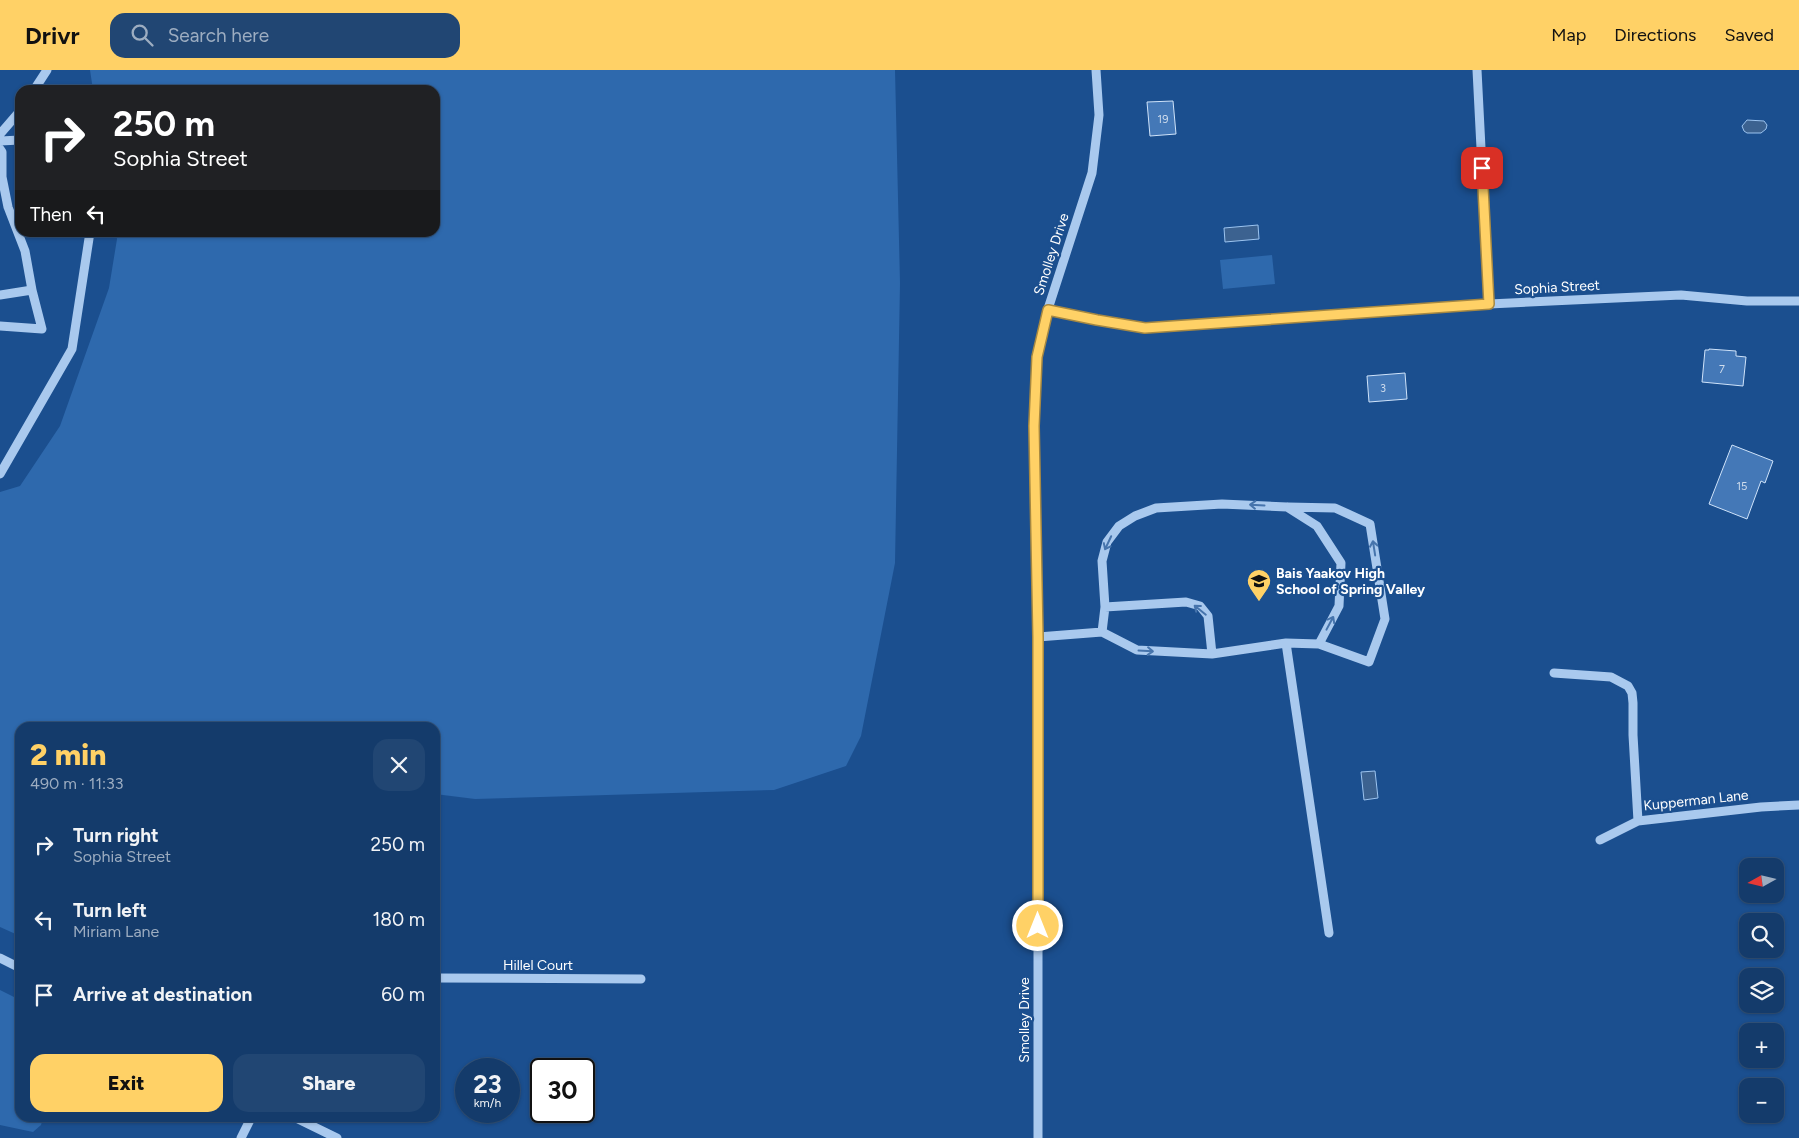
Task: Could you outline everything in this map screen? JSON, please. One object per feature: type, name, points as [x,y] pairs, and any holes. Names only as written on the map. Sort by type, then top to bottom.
[{"type":"street","points":[[37,85],[47,70]]},
{"type":"street","name":"Smolley Drive","points":[[1038,1138],[1038,637],[1034,426],[1037,357],[1048,310],[1092,173],[1099,115],[1096,70]]},
{"type":"street","points":[[1477,70],[1489,304]]},
{"type":"street","points":[[0,134],[15,117]]},
{"type":"street","points":[[0,141],[15,140]]},
{"type":"street","points":[[0,149],[2,152],[2,177],[8,207],[15,226]]},
{"type":"street","points":[[0,326],[42,329],[25,252],[19,237]]},
{"type":"street","points":[[0,474],[72,349],[89,237]]},
{"type":"street","points":[[0,295],[32,290]]},
{"type":"street","name":"Sophia Street","points":[[1048,310],[1145,328],[1489,304],[1681,295],[1747,301],[1799,301]]},
{"type":"street","points":[[1038,637],[1102,632],[1137,650],[1212,654],[1286,643],[1319,644],[1369,662],[1385,619],[1370,524],[1335,508],[1222,504],[1156,508],[1135,516],[1118,526],[1107,542],[1102,561],[1105,607],[1102,632]]},
{"type":"street","points":[[1287,507],[1317,526],[1341,563],[1338,606],[1319,644]]},
{"type":"street","points":[[1105,607],[1186,602],[1200,606],[1208,616],[1212,654]]},
{"type":"street","points":[[1286,643],[1329,933]]},
{"type":"street","points":[[1554,673],[1611,677],[1628,686],[1632,693],[1634,778],[1638,820]]},
{"type":"street","name":"Kupperman Lane","points":[[1600,840],[1638,820],[1761,807],[1799,805]]},
{"type":"street","points":[[0,958],[15,966]]},
{"type":"street","name":"Hillel Court","points":[[440,978],[641,979]]},
{"type":"street","points":[[241,1138],[250,1122]]},
{"type":"street","points":[[304,1122],[337,1138]]},
{"type":"shaded area","points":[[90,70],[895,70],[900,283],[895,563],[861,736],[846,766],[774,790],[475,799],[440,795],[440,722],[15,722],[15,934],[0,927],[0,492],[20,486],[60,426],[109,288],[117,237],[440,237],[440,85],[92,85]]},
{"type":"shaded area","points":[[1747,120],[1764,121],[1767,125],[1766,129],[1761,133],[1747,133],[1742,126]]},
{"type":"shaded area","points":[[1258,225],[1259,239],[1225,242],[1224,228]]},
{"type":"shaded area","points":[[1272,255],[1275,284],[1223,289],[1220,260]]},
{"type":"shaded area","points":[[1375,771],[1378,798],[1364,800],[1361,772]]},
{"type":"shaded area","points":[[0,990],[15,998],[15,1122],[42,1122],[33,1132],[0,1125]]},
{"type":"building","points":[[1173,101],[1176,134],[1150,136],[1147,102]]},
{"type":"building","points":[[1705,350],[1736,351],[1736,356],[1746,357],[1743,386],[1702,382]]},
{"type":"building","points":[[1405,373],[1407,399],[1369,402],[1367,376]]},
{"type":"building","points":[[1732,445],[1773,461],[1765,483],[1761,481],[1747,519],[1709,504]]},
{"type":"place","name":"Bais Yaakov High School of Spring Valley","points":[[1259,602]]},
{"type":"route","points":[[1038,926],[1038,637],[1034,426],[1037,357],[1048,310],[1145,328],[1489,304],[1482,168]]}]
